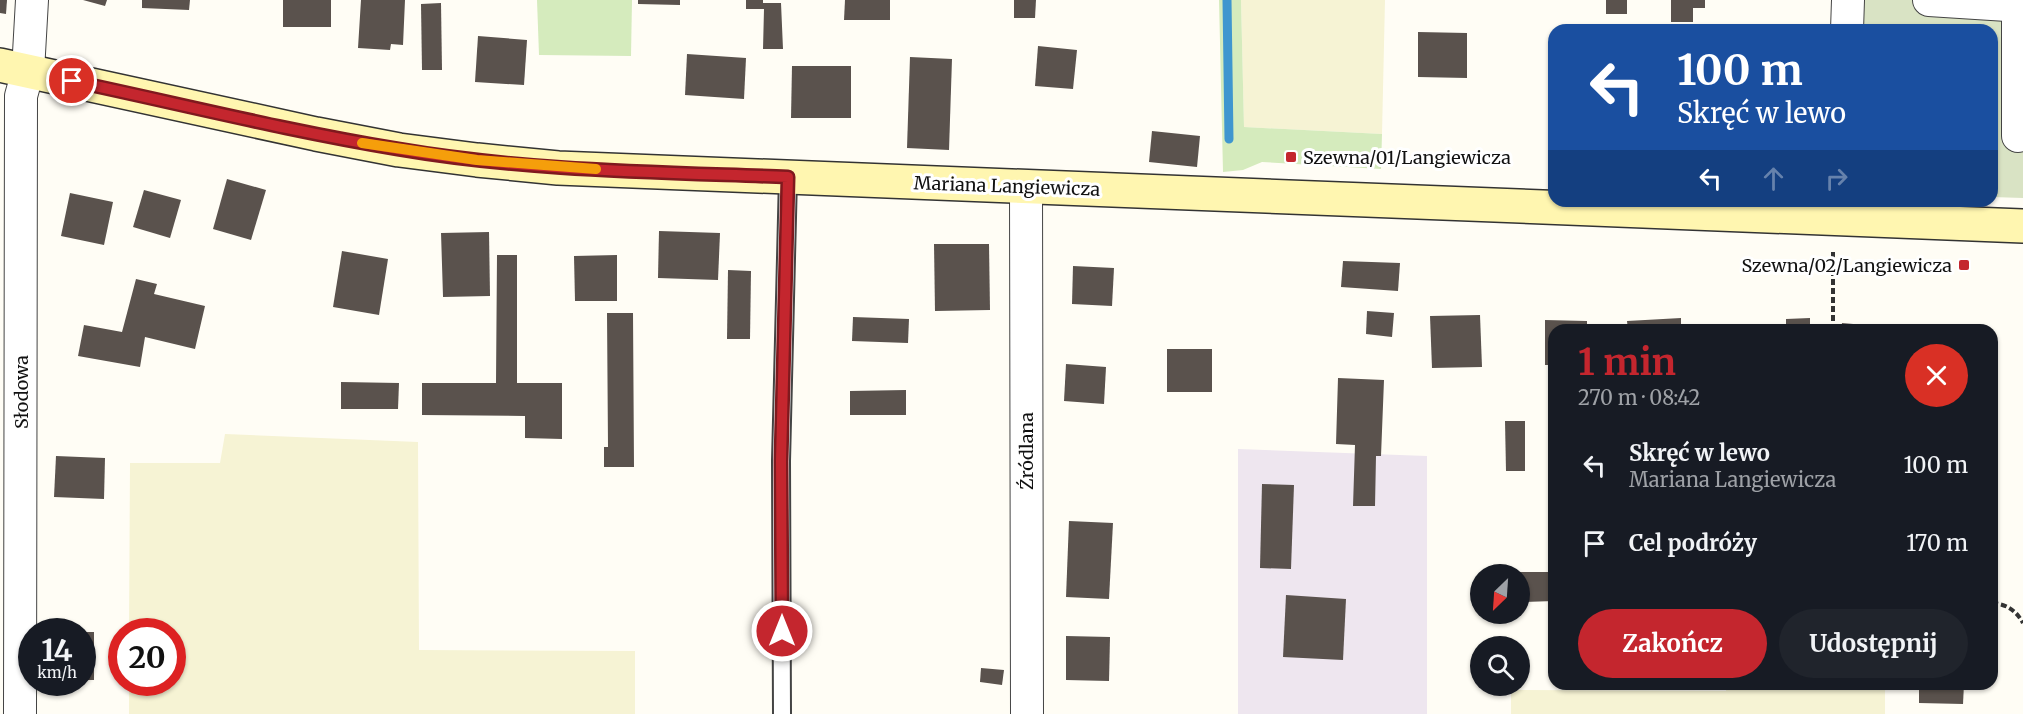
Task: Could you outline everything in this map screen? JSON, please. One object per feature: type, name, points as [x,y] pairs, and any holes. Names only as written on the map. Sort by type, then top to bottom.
[{"type":"main road","name":"Mariana Langiewicza","points":[[14,68],[399,150],[558,168],[2023,226]]},
{"type":"street","name":"Słodowa","points":[[20,714],[21,96],[14,68],[32,0]]},
{"type":"street","points":[[1847,24],[1848,0]]},
{"type":"street","points":[[1929,0],[2016,4],[2019,136]]},
{"type":"street","name":"Źródlana","points":[[1026,187],[1027,714]]},
{"type":"lane","points":[[782,714],[781,461],[788,177]]},
{"type":"path","points":[[1833,324],[1834,219]]},
{"type":"path","points":[[1998,605],[2011,609],[2020,616],[2023,623]]},
{"type":"shaded area","points":[[1241,0],[1385,0],[1382,134],[1244,127]]},
{"type":"shaded area","points":[[225,434],[418,442],[419,650],[635,651],[635,714],[129,714],[129,696],[186,696],[186,618],[129,618],[130,463],[220,463]]},
{"type":"shaded area","points":[[1238,449],[1427,456],[1427,714],[1238,714]]},
{"type":"shaded area","points":[[1530,690],[1885,690],[1885,714],[1511,714],[1511,696],[1530,696]]},
{"type":"green space","points":[[537,0],[632,0],[631,56],[539,55]]},
{"type":"green space","points":[[1219,0],[1241,0],[1244,127],[1382,134],[1381,169],[1262,162],[1243,170],[1223,172]]},
{"type":"green space","points":[[1833,0],[2023,0],[2023,198],[1998,197],[1998,24],[1833,24]]},
{"type":"building","points":[[0,0],[7,0],[6,14],[0,13]]},
{"type":"building","points":[[83,0],[107,0],[105,6]]},
{"type":"building","points":[[142,0],[190,0],[189,10],[142,8]]},
{"type":"building","points":[[283,0],[331,0],[331,27],[283,27]]},
{"type":"building","points":[[361,0],[405,0],[403,45],[391,44],[390,50],[358,48]]},
{"type":"building","points":[[638,0],[680,0],[680,5],[638,4]]},
{"type":"building","points":[[746,0],[781,3],[783,49],[763,49],[764,9],[746,9]]},
{"type":"building","points":[[845,0],[890,0],[890,20],[844,20]]},
{"type":"building","points":[[1014,0],[1036,0],[1035,18],[1014,18]]},
{"type":"building","points":[[1606,0],[1627,0],[1627,14],[1606,14]]},
{"type":"building","points":[[1671,0],[1705,0],[1705,8],[1693,8],[1693,22],[1671,22]]},
{"type":"building","points":[[441,3],[442,70],[422,70],[421,4]]},
{"type":"building","points":[[1418,32],[1467,33],[1467,78],[1418,77]]},
{"type":"building","points":[[478,36],[527,40],[524,85],[475,82]]},
{"type":"building","points":[[1038,46],[1077,50],[1073,89],[1035,86]]},
{"type":"building","points":[[687,54],[746,58],[744,99],[685,95]]},
{"type":"building","points":[[910,57],[952,59],[949,150],[907,148]]},
{"type":"building","points":[[792,66],[851,66],[851,118],[791,118]]},
{"type":"building","points":[[1152,131],[1200,136],[1197,167],[1149,162]]},
{"type":"building","points":[[227,179],[266,190],[251,240],[213,229]]},
{"type":"building","points":[[144,190],[181,200],[170,238],[133,227]]},
{"type":"building","points":[[70,193],[113,202],[104,245],[61,236]]},
{"type":"building","points":[[659,231],[720,233],[718,280],[658,278]]},
{"type":"building","points":[[489,232],[490,296],[443,297],[441,233]]},
{"type":"building","points":[[934,244],[989,244],[990,310],[935,311]]},
{"type":"building","points":[[342,251],[388,259],[379,315],[333,307]]},
{"type":"building","points":[[497,255],[517,255],[517,383],[562,383],[562,439],[525,438],[525,416],[422,415],[422,383],[496,383]]},
{"type":"building","points":[[617,255],[617,301],[575,301],[574,256]]},
{"type":"building","points":[[1343,261],[1400,263],[1398,291],[1341,287]]},
{"type":"building","points":[[1073,266],[1114,268],[1112,306],[1072,304]]},
{"type":"building","points":[[728,270],[751,271],[750,339],[727,339]]},
{"type":"building","points":[[136,279],[157,284],[154,294],[205,306],[195,349],[145,337],[140,367],[78,356],[84,325],[122,332]]},
{"type":"building","points":[[1367,311],[1394,313],[1392,337],[1366,334]]},
{"type":"building","points":[[607,313],[633,313],[634,467],[604,467],[604,447],[608,447]]},
{"type":"building","points":[[1480,315],[1482,367],[1432,368],[1430,316]]},
{"type":"building","points":[[853,317],[909,319],[908,343],[852,341]]},
{"type":"building","points":[[1681,318],[1681,324],[1627,324],[1627,321]]},
{"type":"building","points":[[1810,318],[1810,324],[1786,324],[1786,319]]},
{"type":"building","points":[[1545,320],[1587,321],[1587,324],[1548,324],[1548,365],[1545,365]]},
{"type":"building","points":[[1167,349],[1212,349],[1212,392],[1167,392]]},
{"type":"building","points":[[1066,364],[1106,367],[1104,404],[1064,401]]},
{"type":"building","points":[[1338,378],[1384,380],[1381,456],[1376,456],[1375,506],[1353,506],[1355,445],[1336,444]]},
{"type":"building","points":[[341,382],[399,383],[398,409],[341,409]]},
{"type":"building","points":[[906,390],[906,415],[850,415],[850,391]]},
{"type":"building","points":[[1505,421],[1525,421],[1525,471],[1506,471]]},
{"type":"building","points":[[56,456],[105,458],[104,499],[54,497]]},
{"type":"building","points":[[1262,484],[1294,485],[1291,569],[1260,568]]},
{"type":"building","points":[[1069,521],[1113,523],[1109,599],[1066,597]]},
{"type":"building","points":[[1530,572],[1548,572],[1548,601],[1530,602]]},
{"type":"building","points":[[1286,595],[1346,599],[1343,660],[1283,657]]},
{"type":"building","points":[[1066,636],[1110,637],[1109,681],[1066,680]]},
{"type":"building","points":[[981,668],[1004,670],[1002,685],[980,682]]},
{"type":"building","points":[[1919,690],[1964,690],[1963,704],[1919,703]]},
{"type":"waterway","points":[[1227,0],[1229,139]]},
{"type":"slow traffic","points":[[362,143],[477,160],[558,168],[596,169]]},
{"type":"place","name":"Szewna/01/Langiewicza","points":[[1291,157]]},
{"type":"place","name":"Szewna/02/Langiewicza","points":[[1964,265]]},
{"type":"route","points":[[72,81],[399,150],[558,168],[788,177],[781,461],[782,631]]}]
